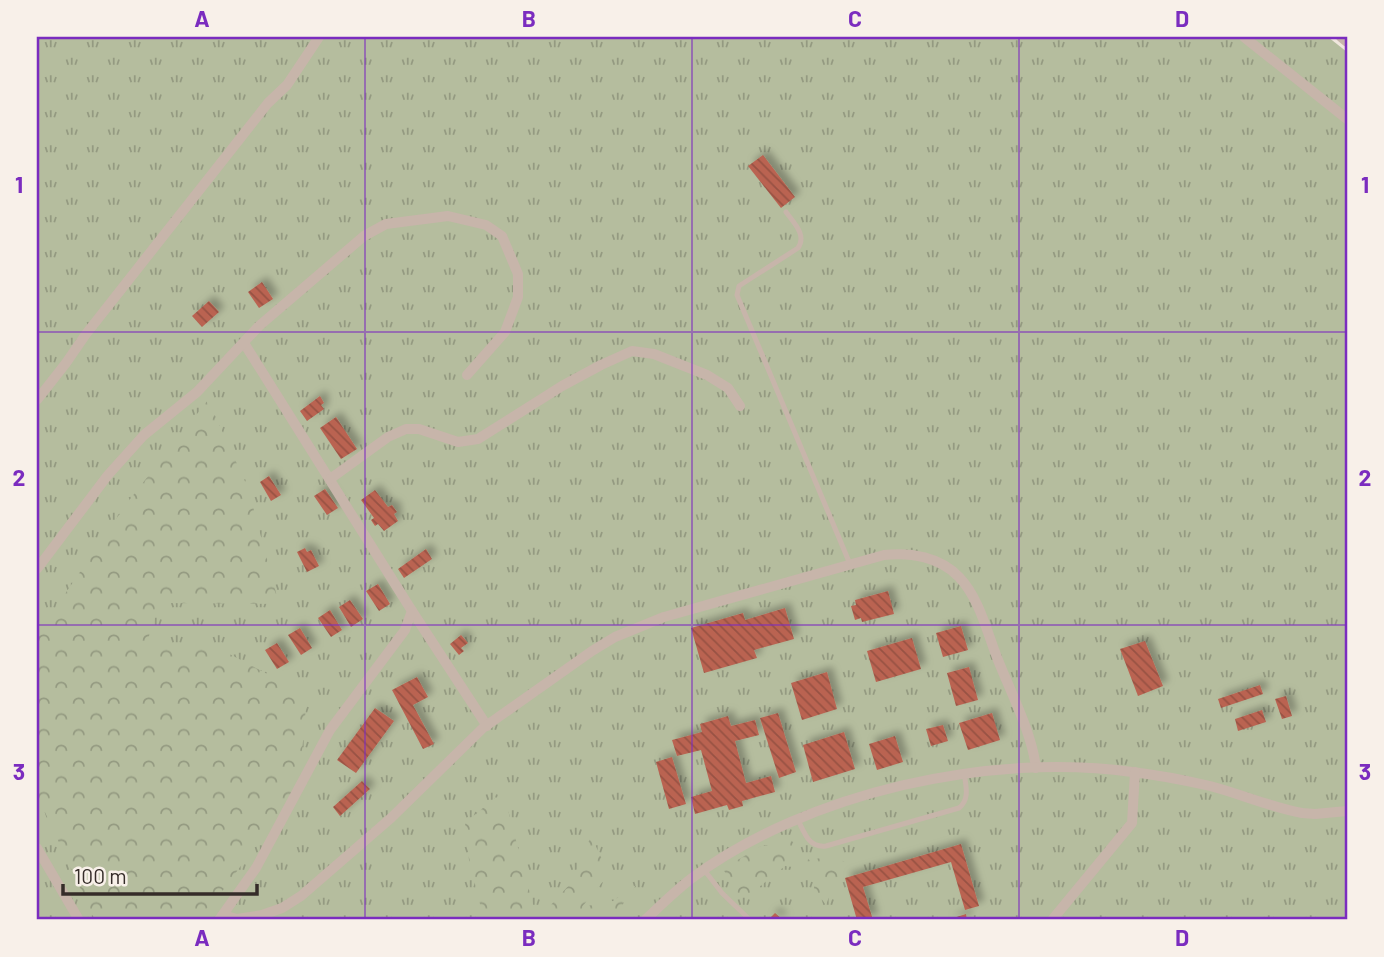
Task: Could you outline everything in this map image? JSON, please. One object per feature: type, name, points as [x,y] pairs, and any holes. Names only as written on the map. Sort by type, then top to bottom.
[{"type":"street","points":[[37,400],[259,114],[287,85],[319,37]]},
{"type":"street","points":[[1244,37],[1347,118]]},
{"type":"street","points":[[1340,37],[1347,42]]},
{"type":"street","points":[[37,569],[108,474],[129,451],[197,392],[259,326],[364,236],[386,224],[448,216],[486,225],[502,236],[518,274],[518,297],[505,332],[467,375]]},
{"type":"street","points":[[244,343],[487,726]]},
{"type":"street","points":[[330,479],[388,438],[406,429],[419,429],[458,442],[478,439],[562,386],[632,351],[654,354],[707,375],[728,388],[740,406]]},
{"type":"street","points":[[221,918],[237,919],[262,915],[282,908],[301,896],[391,818],[487,726],[592,651],[630,630],[664,617],[884,555],[909,554],[940,563],[958,575],[966,585],[979,609],[1017,708],[1036,768]]},
{"type":"street","points":[[221,918],[256,868],[321,744],[405,630],[412,611]]},
{"type":"street","points":[[645,920],[675,892],[705,870],[753,841],[829,808],[889,789],[964,774],[1036,768],[1102,768],[1211,786],[1302,813],[1347,811]]},
{"type":"street","points":[[1052,920],[1132,823],[1135,772]]},
{"type":"street","points":[[37,848],[79,920]]},
{"type":"lane","points":[[786,212],[802,235],[802,242],[798,248],[739,286],[737,295],[850,564]]},
{"type":"lane","points":[[799,820],[810,843],[826,846],[959,808],[967,797],[964,774]]},
{"type":"lane","points":[[705,870],[722,893],[750,920]]},
{"type":"green space","points":[[37,37],[1328,37],[1347,52],[1347,920],[37,920]]},
{"type":"green space","points":[[208,400],[248,488],[279,604],[160,603],[146,645],[220,649],[307,695],[299,787],[215,901],[194,920],[95,920],[37,795],[37,635],[127,503]]},
{"type":"green space","points":[[496,797],[508,810],[537,920],[484,920],[469,860],[465,823]]},
{"type":"green space","points":[[591,836],[609,874],[582,907],[613,901],[636,885],[612,920],[537,920],[571,883]]},
{"type":"green space","points":[[791,840],[809,860],[833,856],[853,866],[826,905],[814,889],[815,870],[785,866],[753,892],[741,898],[723,869],[759,847]]},
{"type":"building","points":[[763,155],[795,197],[781,208],[748,166]]},
{"type":"building","points":[[262,282],[273,299],[259,308],[248,292]]},
{"type":"building","points":[[209,301],[219,312],[202,327],[192,316]]},
{"type":"building","points":[[320,396],[324,409],[307,421],[300,411]]},
{"type":"building","points":[[336,417],[357,449],[341,459],[320,428]]},
{"type":"building","points":[[269,476],[281,495],[271,501],[260,482]]},
{"type":"building","points":[[325,489],[338,508],[327,515],[314,496]]},
{"type":"building","points":[[375,490],[388,507],[392,505],[397,512],[394,514],[398,521],[384,531],[378,524],[375,526],[371,520],[374,518],[361,500]]},
{"type":"building","points":[[305,548],[307,552],[311,550],[319,566],[307,572],[297,552]]},
{"type":"building","points":[[426,549],[432,559],[404,578],[398,569]]},
{"type":"building","points":[[378,584],[390,604],[379,611],[366,591]]},
{"type":"building","points":[[888,591],[894,614],[862,622],[861,618],[855,620],[851,606],[856,605],[855,600]]},
{"type":"building","points":[[350,600],[363,619],[351,627],[339,607]]},
{"type":"building","points":[[785,608],[794,639],[754,650],[757,658],[704,673],[691,628],[743,613],[745,620]]},
{"type":"building","points":[[330,610],[342,630],[331,637],[318,618]]},
{"type":"building","points":[[961,626],[968,650],[943,657],[936,633]]},
{"type":"building","points":[[300,628],[312,648],[301,655],[288,635]]},
{"type":"building","points":[[461,635],[468,643],[461,648],[464,651],[459,655],[450,644]]},
{"type":"building","points":[[912,638],[921,669],[876,682],[867,651]]},
{"type":"building","points":[[1145,641],[1163,686],[1138,696],[1120,649]]},
{"type":"building","points":[[277,643],[289,662],[277,669],[265,650]]},
{"type":"building","points":[[969,667],[978,700],[956,706],[947,673]]},
{"type":"building","points":[[827,672],[837,709],[802,720],[791,683]]},
{"type":"building","points":[[417,677],[428,697],[413,705],[434,744],[423,749],[392,690]]},
{"type":"building","points":[[1260,685],[1263,694],[1221,708],[1218,699]]},
{"type":"building","points":[[1286,696],[1292,716],[1282,719],[1275,699]]},
{"type":"building","points":[[375,708],[394,721],[356,773],[337,760]]},
{"type":"building","points":[[1262,710],[1266,722],[1238,731],[1235,719]]},
{"type":"building","points":[[778,713],[796,772],[779,778],[760,718]]},
{"type":"building","points":[[992,713],[1000,740],[968,750],[959,723]]},
{"type":"building","points":[[728,716],[731,726],[755,720],[759,735],[735,741],[746,783],[771,776],[775,792],[742,801],[743,806],[729,810],[727,805],[695,814],[691,797],[712,791],[701,750],[677,756],[672,740],[702,732],[700,724]]},
{"type":"building","points":[[943,725],[948,741],[931,746],[926,729]]},
{"type":"building","points":[[844,732],[855,769],[813,782],[803,745]]},
{"type":"building","points":[[895,736],[903,762],[877,770],[869,744]]},
{"type":"building","points":[[672,757],[686,804],[669,809],[656,762]]},
{"type":"building","points":[[362,781],[370,789],[340,816],[333,807]]},
{"type":"building","points":[[961,844],[979,906],[965,910],[951,862],[863,887],[873,920],[857,920],[845,878]]},
{"type":"building","points":[[775,913],[783,920],[768,920]]},
{"type":"building","points":[[966,914],[967,920],[947,920]]}]
